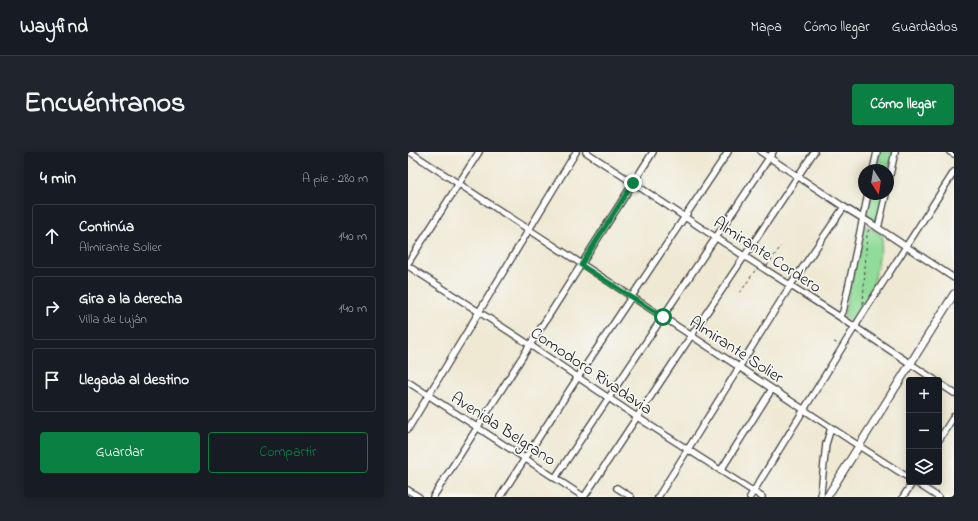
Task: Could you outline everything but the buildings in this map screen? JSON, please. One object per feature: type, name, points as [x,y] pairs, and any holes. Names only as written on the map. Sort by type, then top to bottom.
[{"type":"main road","points":[[827,497],[954,294]]},
{"type":"street","name":"Almirante Solier","points":[[410,152],[906,476]]},
{"type":"street","points":[[408,264],[479,152]]},
{"type":"street","points":[[408,429],[576,152]]},
{"type":"street","name":"Almirante Cordero","points":[[586,152],[930,377]]},
{"type":"street","points":[[433,497],[653,152]]},
{"type":"street","points":[[500,497],[524,458],[728,152]]},
{"type":"street","points":[[761,152],[954,278]]},
{"type":"street","points":[[555,478],[773,152]]},
{"type":"street","points":[[584,497],[814,152]]},
{"type":"street","points":[[874,164],[877,152]]},
{"type":"street","points":[[892,164],[895,152]]},
{"type":"street","points":[[950,152],[954,154]]},
{"type":"street","points":[[752,494],[954,172]]},
{"type":"street","points":[[840,317],[843,312],[867,200]]},
{"type":"street","points":[[875,226],[884,200]]},
{"type":"street","points":[[658,497],[790,286],[844,207]]},
{"type":"street","name":"Comodoro Rivadavia","points":[[408,264],[637,417],[721,470],[752,494],[762,497]]},
{"type":"street","name":"Avenida Belgrano","points":[[408,382],[584,497]]},
{"type":"street","points":[[942,385],[954,393]]},
{"type":"street","points":[[721,470],[772,389]]},
{"type":"street","points":[[942,435],[954,416]]},
{"type":"street","points":[[821,497],[826,444],[831,428]]},
{"type":"street","points":[[903,497],[912,485]]},
{"type":"street","points":[[919,485],[938,497]]},
{"type":"street","points":[[617,488],[631,497]]},
{"type":"street","points":[[408,490],[419,497]]},
{"type":"path","points":[[863,307],[867,233],[875,226]]},
{"type":"path","points":[[764,269],[781,246]]},
{"type":"path","points":[[740,293],[759,266]]},
{"type":"path","points":[[834,342],[841,344]]},
{"type":"green space","points":[[879,152],[893,152],[890,164],[877,164]]},
{"type":"green space","points":[[870,200],[883,200],[878,220],[876,222],[866,215]]},
{"type":"green space","points":[[868,226],[882,236],[883,239],[871,296],[856,321],[850,321],[844,314],[862,230]]},
{"type":"route","points":[[633,183],[581,265],[663,317]]}]
